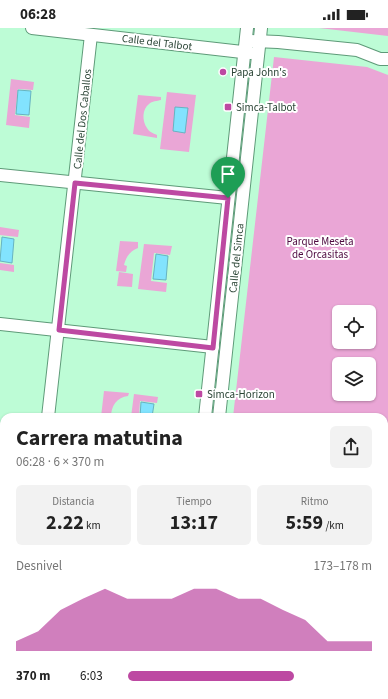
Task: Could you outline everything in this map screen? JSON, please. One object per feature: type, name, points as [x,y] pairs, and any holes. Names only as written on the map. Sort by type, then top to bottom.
[{"type":"street","name":"Calle del Talbot","points":[[32,28],[91,35],[259,48],[278,42],[357,50],[380,59],[388,60]]},
{"type":"street","name":"Calle del Simca","points":[[205,413],[246,28]]},
{"type":"street","name":"Calle del Simca","points":[[219,413],[261,28]]},
{"type":"street","name":"Calle del Dos Caballos","points":[[49,413],[91,35]]},
{"type":"street","points":[[0,175],[228,198]]},
{"type":"street","points":[[0,324],[213,348]]},
{"type":"green space","points":[[319,28],[388,28],[388,36]]},
{"type":"green space","name":"Parque Meseta de Orcasitas","points":[[274,57],[367,67],[388,75],[388,413],[233,413]]},
{"type":"green space","points":[[11,79],[34,82],[33,90],[18,89],[15,115],[30,117],[29,128],[6,125]]},
{"type":"green space","points":[[167,92],[196,95],[189,152],[160,149]]},
{"type":"green space","points":[[138,95],[161,97],[161,100],[152,102],[147,106],[144,112],[144,122],[147,128],[157,135],[157,138],[133,134]]},
{"type":"green space","points":[[0,227],[19,230],[18,237],[0,235]]},
{"type":"green space","points":[[120,241],[138,242],[138,248],[135,249],[126,259],[124,265],[127,266],[126,272],[116,271]]},
{"type":"green space","points":[[144,244],[172,246],[170,255],[154,253],[151,281],[167,283],[166,292],[138,289]]},
{"type":"green space","points":[[0,263],[14,265],[14,272],[0,270]]},
{"type":"green space","points":[[119,272],[133,274],[132,287],[117,286]]},
{"type":"green space","points":[[104,391],[129,393],[128,396],[121,398],[115,403],[112,413],[101,413]]},
{"type":"green space","points":[[134,394],[158,397],[157,403],[140,401],[139,413],[132,413]]},
{"type":"water","points":[[18,90],[31,91],[29,115],[16,114]]},
{"type":"water","points":[[175,107],[188,108],[185,133],[173,131]]},
{"type":"water","points":[[2,237],[14,239],[12,263],[0,261]]},
{"type":"water","points":[[156,254],[168,256],[166,280],[153,279]]},
{"type":"water","points":[[141,402],[154,404],[153,413],[140,413]]},
{"type":"place","name":"Papa John's","points":[[223,72]]},
{"type":"place","name":"Simca-Talbot","points":[[228,107]]},
{"type":"place","name":"Simca-Horizon","points":[[199,394]]},
{"type":"route","points":[[75,183],[228,198],[213,348],[59,330],[75,183]]}]
